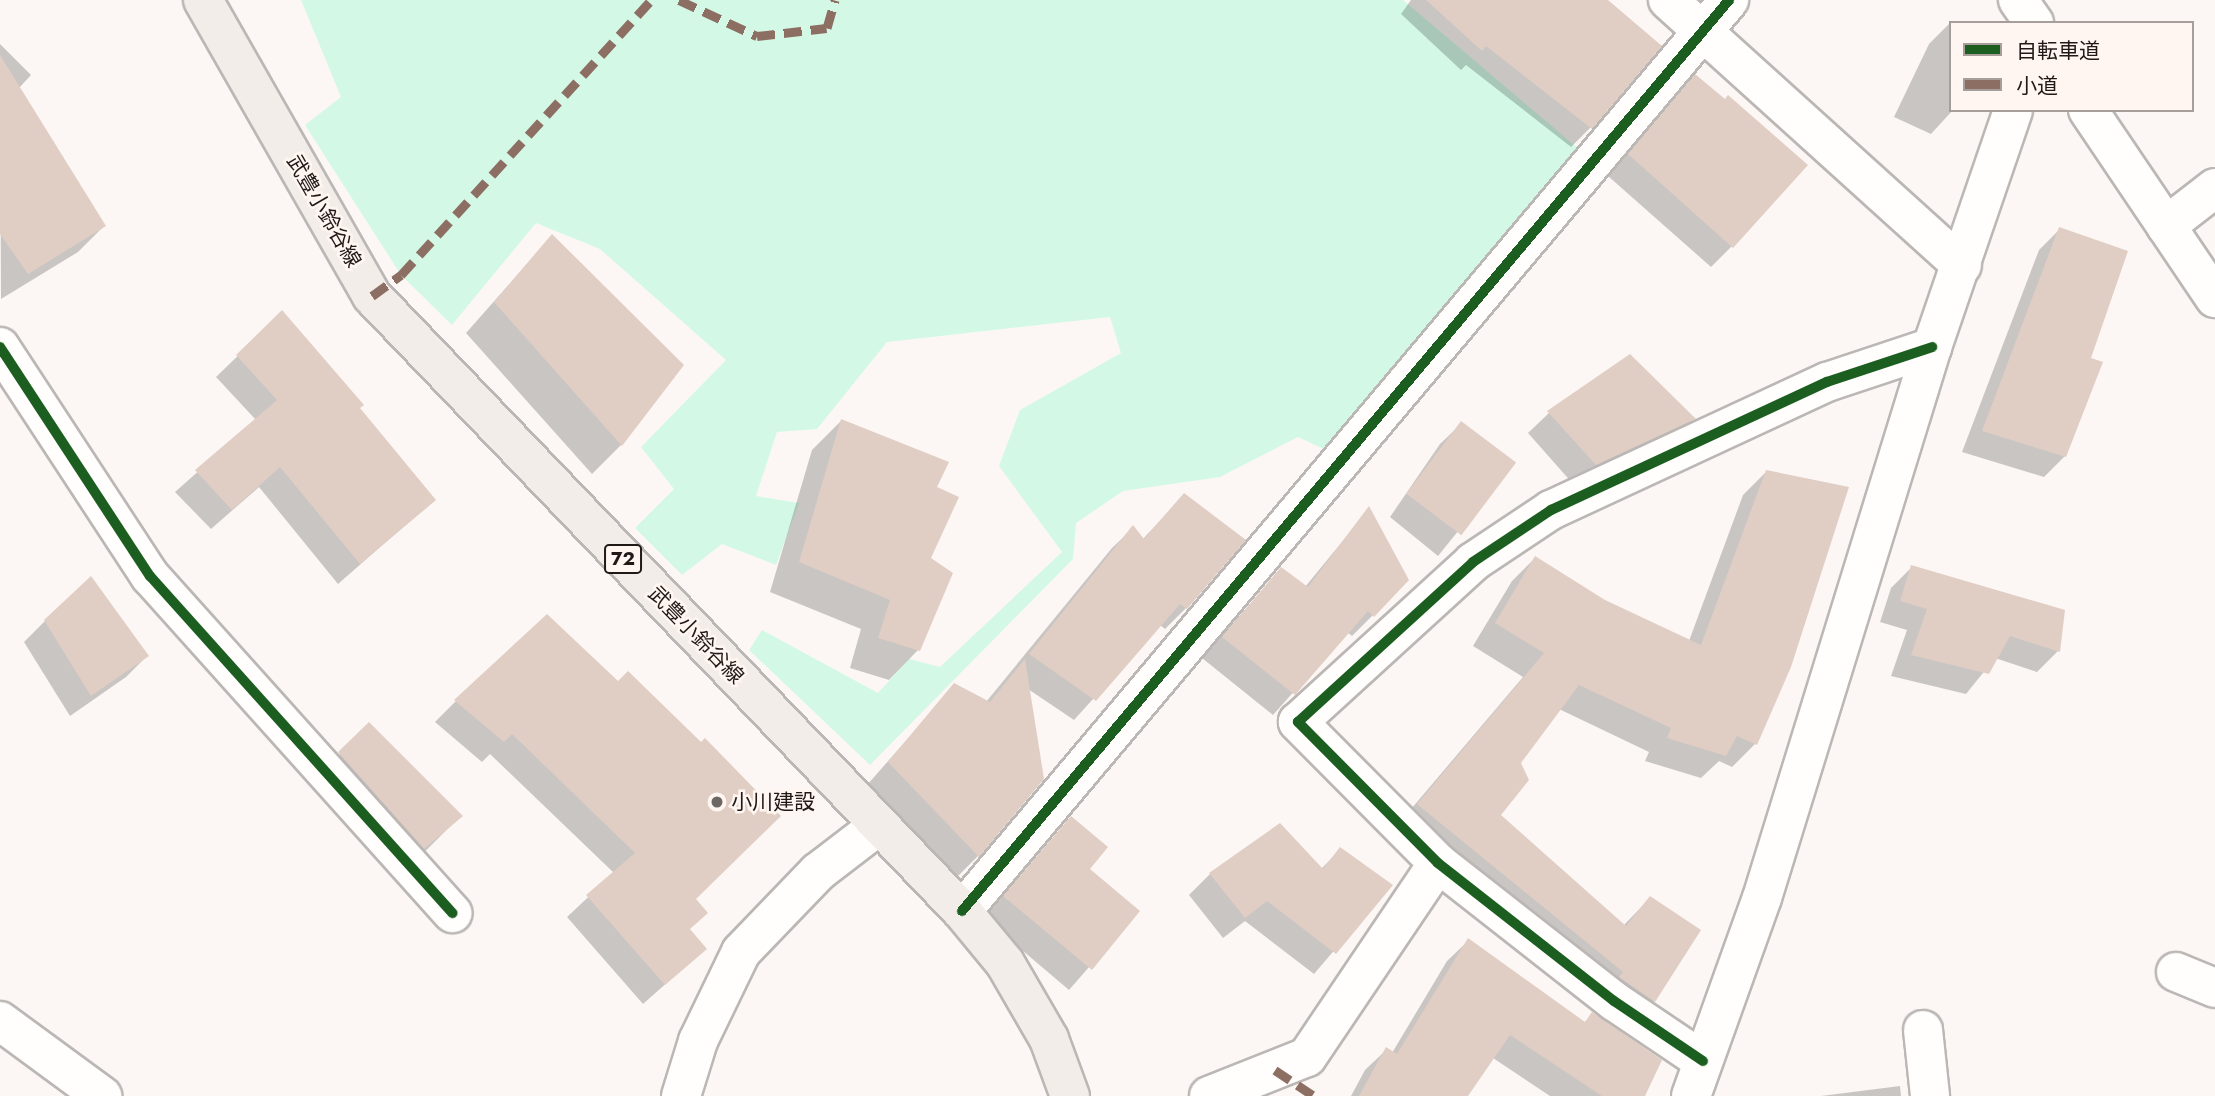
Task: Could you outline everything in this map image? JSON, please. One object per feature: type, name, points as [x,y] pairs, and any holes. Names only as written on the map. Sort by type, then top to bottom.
[{"type":"main road","name":"武豊小鈴谷線","points":[[203,0],[373,296],[962,911],[1005,963],[1049,1039],[1070,1096]]},
{"type":"street","points":[[1668,0],[1962,265]]},
{"type":"street","points":[[962,911],[1729,0]]},
{"type":"street","points":[[2018,0],[2033,21]]},
{"type":"street","points":[[2041,21],[2048,0]]},
{"type":"street","points":[[1932,347],[1827,383],[1551,510],[1473,562],[1298,722],[1438,863],[1614,1001],[1697,1079],[1762,898],[1932,347],[2012,112]]},
{"type":"street","points":[[2089,112],[2215,298]]},
{"type":"street","points":[[2166,226],[2215,188]]},
{"type":"street","points":[[0,347],[150,576],[452,913]]},
{"type":"street","points":[[681,1096],[698,1041],[741,952],[818,872],[878,826]]},
{"type":"street","points":[[1209,1096],[1307,1057],[1438,863]]},
{"type":"street","points":[[2176,972],[2215,988]]},
{"type":"street","points":[[0,1021],[102,1096]]},
{"type":"street","points":[[1923,1030],[1930,1096]]},
{"type":"green space","points":[[301,0],[1403,0],[1580,150],[1328,451],[1298,437],[1220,477],[1123,491],[1076,523],[1073,559],[870,765],[749,650],[762,630],[878,693],[909,659],[940,667],[1062,552],[999,466],[1020,410],[1121,353],[1110,317],[887,342],[817,429],[777,432],[756,496],[799,503],[776,565],[722,544],[682,575],[635,528],[674,489],[641,447],[726,360],[600,249],[536,223],[452,325],[401,275],[305,125],[341,97]]},
{"type":"building","points":[[1426,0],[1608,0],[1662,46],[1592,129],[1486,46],[1482,51]]},
{"type":"building","points":[[0,55],[106,226],[28,274],[0,234]]},
{"type":"building","points":[[1695,74],[1725,99],[1728,95],[1808,165],[1733,248],[1628,154]]},
{"type":"building","points":[[2059,227],[2128,251],[2091,358],[2103,362],[2066,457],[1982,431]]},
{"type":"building","points":[[552,234],[684,365],[622,446],[494,302]]},
{"type":"building","points":[[282,310],[364,405],[360,408],[436,500],[360,564],[280,467],[232,510],[195,470],[277,400],[236,355]]},
{"type":"building","points":[[1630,354],[1696,419],[1596,465],[1547,411]]},
{"type":"building","points":[[841,419],[949,462],[937,487],[959,497],[931,558],[953,573],[920,651],[878,638],[890,600],[799,562]]},
{"type":"building","points":[[1461,421],[1516,463],[1461,535],[1406,494]]},
{"type":"building","points":[[1766,470],[1849,487],[1791,667],[1757,745],[1737,736],[1726,756],[1667,738],[1671,728],[1579,685],[1521,763],[1529,780],[1501,815],[1626,926],[1650,896],[1701,930],[1655,1002],[1619,977],[1623,972],[1417,804],[1544,653],[1495,623],[1535,556],[1605,600],[1701,645]]},
{"type":"building","points":[[1184,493],[1246,540],[1187,609],[1180,604],[1096,701],[1029,654],[1133,525],[1144,539]]},
{"type":"building","points":[[1369,506],[1409,580],[1374,617],[1368,611],[1295,695],[1222,637],[1281,567],[1308,587]]},
{"type":"building","points":[[1911,565],[2065,610],[2060,652],[2010,636],[1989,674],[1911,655],[1927,609],[1900,601]]},
{"type":"building","points":[[91,576],[149,656],[91,696],[44,620]]},
{"type":"building","points":[[547,614],[618,681],[628,671],[701,742],[705,738],[781,816],[696,899],[708,913],[690,929],[707,949],[665,985],[586,895],[635,853],[512,734],[504,742],[454,700]]},
{"type":"building","points":[[1025,659],[1044,779],[979,857],[888,762],[954,683],[990,702]]},
{"type":"building","points":[[369,722],[463,816],[424,849],[338,752]]},
{"type":"building","points":[[1071,816],[1108,847],[1090,869],[1140,911],[1092,970],[1003,896]]},
{"type":"building","points":[[1280,823],[1323,869],[1340,847],[1393,885],[1336,954],[1267,901],[1245,918],[1209,873]]},
{"type":"building","points":[[1468,938],[1585,1022],[1592,1012],[1662,1060],[1645,1096],[1602,1096],[1510,1035],[1468,1096],[1359,1096],[1386,1047],[1397,1054]]},
{"type":"marked path","points":[[372,296],[401,275],[651,0]]},
{"type":"marked path","points":[[679,0],[757,36],[827,28],[835,0]]},
{"type":"marked path","points":[[1275,1070],[1314,1096]]},
{"type":"cycle path","points":[[962,911],[1729,0]]},
{"type":"cycle path","points":[[0,347],[150,576],[452,913]]},
{"type":"cycle path","points":[[1703,1061],[1614,1001],[1438,863],[1298,722],[1473,562],[1551,510],[1827,382],[1932,347]]},
{"type":"place","name":"小川建設","points":[[717,802]]}]
